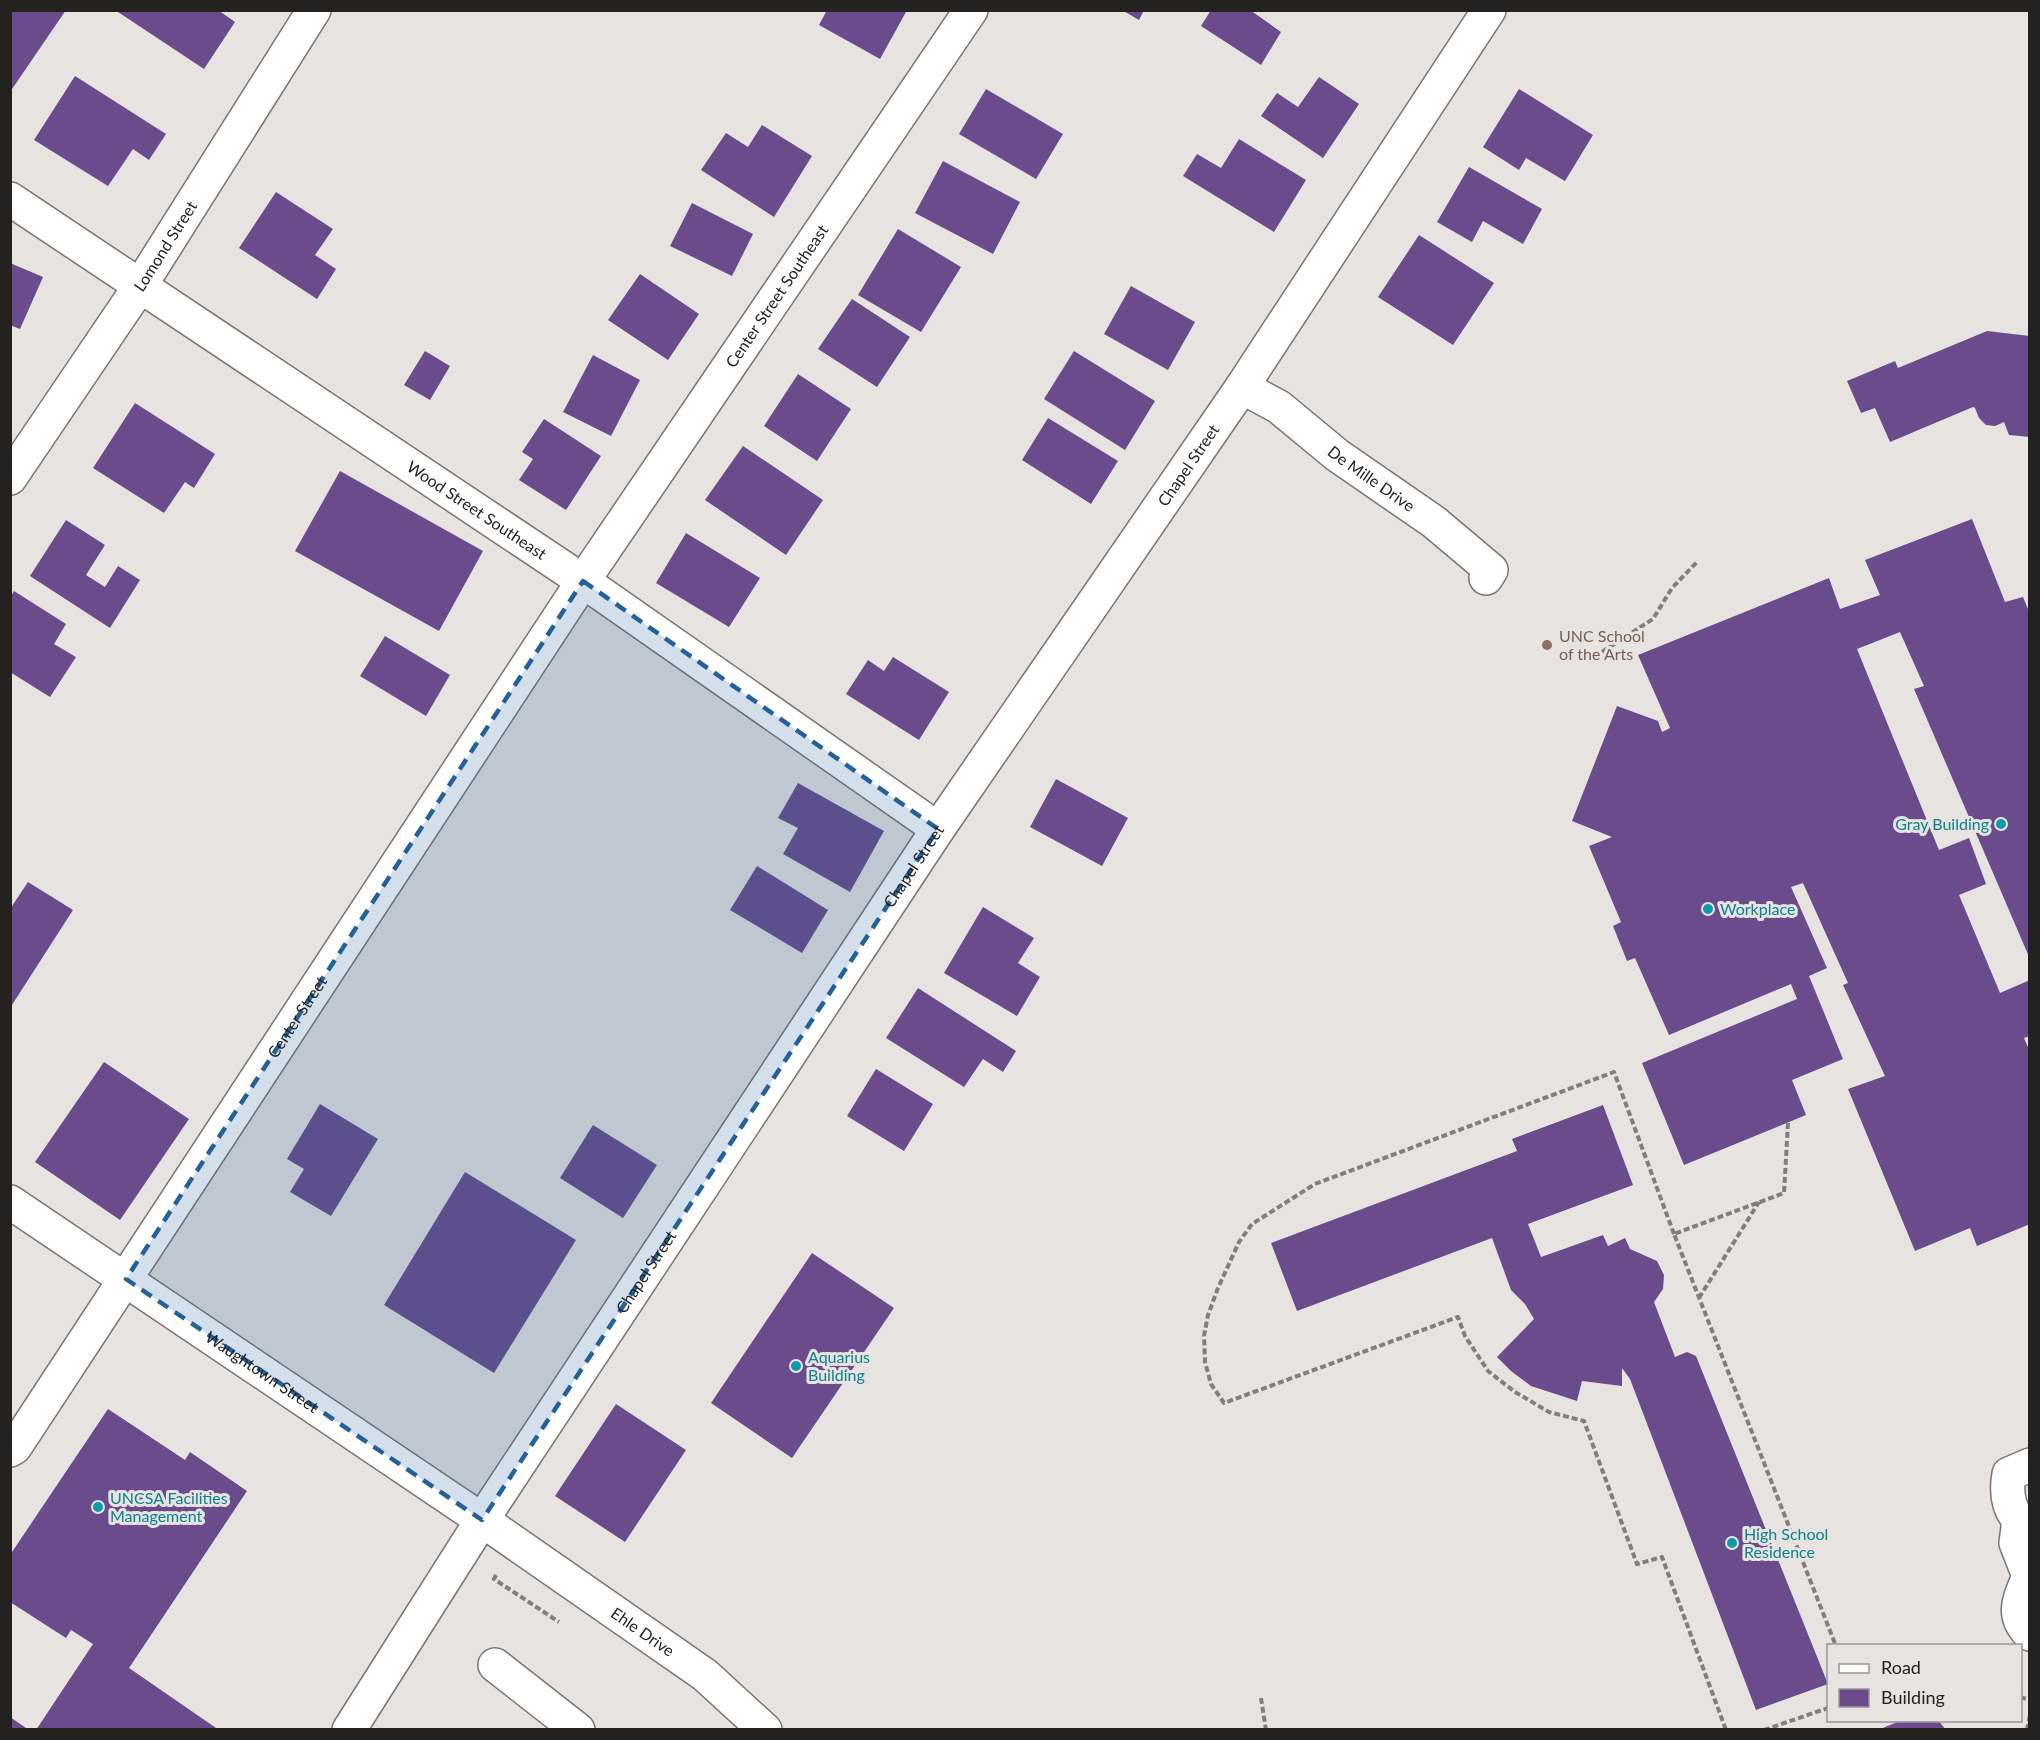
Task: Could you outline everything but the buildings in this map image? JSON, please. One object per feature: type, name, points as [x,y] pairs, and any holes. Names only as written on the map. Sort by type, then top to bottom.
[{"type":"street","name":"Lomond Street","points":[[10,478],[140,286],[314,10]]},
{"type":"street","name":"Center Street Southeast","points":[[583,581],[971,10]]},
{"type":"street","name":"Chapel Street","points":[[349,1730],[482,1520],[938,829],[1242,387],[1489,10]]},
{"type":"street","name":"Wood Street Southeast","points":[[10,199],[583,581],[938,829]]},
{"type":"street","name":"De Mille Drive","points":[[1242,387],[1279,407],[1337,455],[1434,522],[1491,570],[1486,578]]},
{"type":"street","name":"Center Street","points":[[10,1450],[15,1447],[126,1279],[583,581]]},
{"type":"street","name":"Waughtown Street","points":[[10,1202],[514,1543]]},
{"type":"street","points":[[2030,1465],[2009,1474],[2007,1486],[2012,1512],[2019,1520],[2016,1543],[2029,1576],[2018,1611],[2020,1624],[2030,1634]]},
{"type":"street","name":"Ehle Drive","points":[[514,1543],[705,1675],[765,1730]]},
{"type":"street","points":[[495,1665],[578,1730]]},
{"type":"path","points":[[1602,652],[1653,620],[1672,588],[1697,562]]},
{"type":"path","points":[[1726,1730],[1662,1557],[1637,1564],[1584,1421],[1549,1412],[1515,1392],[1488,1371],[1465,1336],[1458,1317],[1224,1403],[1211,1384],[1205,1362],[1204,1336],[1208,1315],[1218,1288],[1239,1242],[1252,1224],[1315,1184],[1614,1072],[1674,1234],[1835,1644]]},
{"type":"path","points":[[1674,1234],[1784,1192],[1788,1123]]},
{"type":"path","points":[[1699,1298],[1759,1201]]},
{"type":"path","points":[[1261,1698],[1266,1730]]},
{"type":"path","points":[[1764,1730],[1827,1708]]},
{"type":"path","points":[[2027,1730],[2030,1715]]},
{"type":"highlighted area","points":[[583,581],[938,829],[482,1520],[126,1279]]},
{"type":"place","name":"UNC School of the Arts","points":[[1547,645]]},
{"type":"place","name":"Gray Building","points":[[2001,824]]},
{"type":"place","name":"Workplace","points":[[1708,909]]},
{"type":"place","name":"Aquarius Building","points":[[796,1366]]},
{"type":"place","name":"UNCSA Facilities Management","points":[[98,1507]]},
{"type":"place","name":"High School Residence","points":[[1732,1543]]}]
